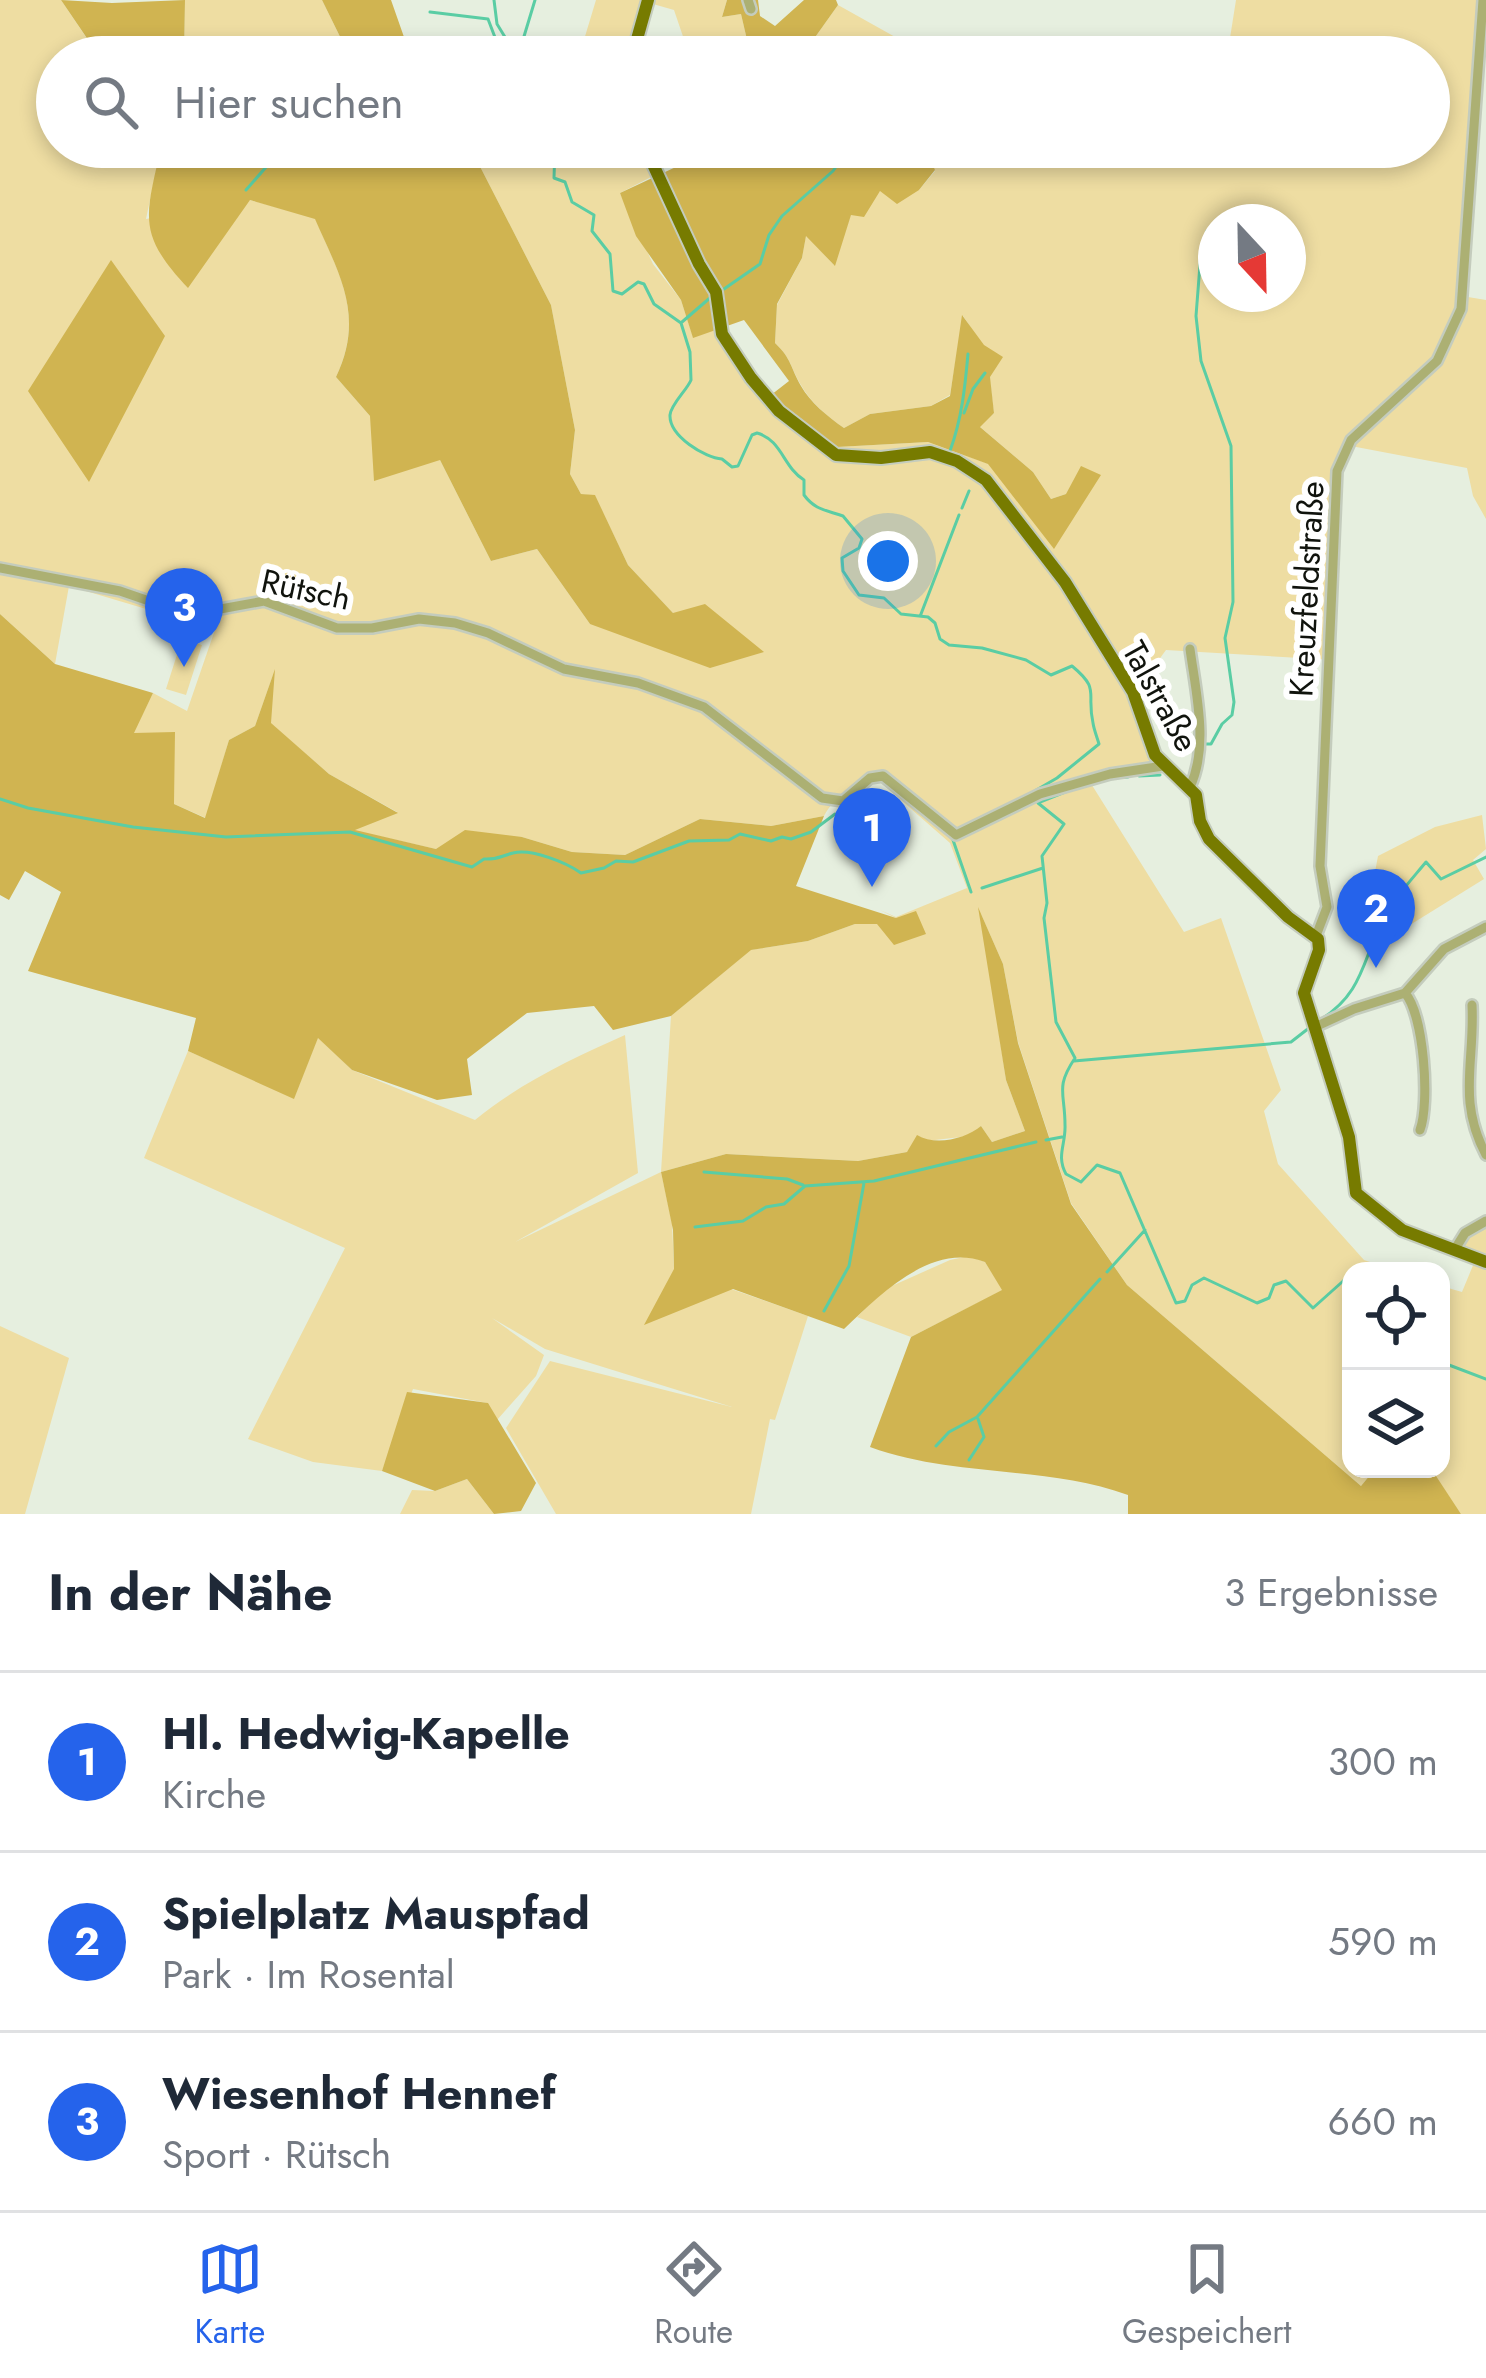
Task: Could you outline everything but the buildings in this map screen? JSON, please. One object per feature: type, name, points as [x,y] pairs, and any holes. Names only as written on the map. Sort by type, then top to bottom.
[{"type":"main road","points":[[638,36],[648,0]]},
{"type":"main road","name":"Talstraße","points":[[655,168],[716,292],[722,334],[778,411],[836,454],[880,458],[931,452],[957,461],[986,480],[1065,582],[1133,692],[1155,755],[1190,787],[1209,839],[1275,905],[1316,936]]},
{"type":"main road","points":[[1316,936],[1319,950],[1304,993],[1349,1137],[1356,1193],[1388,1222],[1486,1262]]},
{"type":"street","name":"Kreuzfeldstraße","points":[[1316,936],[1327,907],[1320,866],[1337,471],[1351,440],[1437,361],[1461,308],[1483,0]]},
{"type":"street","name":"Rütsch","points":[[0,568],[120,591],[181,612],[264,601],[337,628],[418,620],[455,622],[564,669],[638,683],[704,706],[822,798],[843,801],[871,778],[883,776],[956,835],[1040,794],[1110,774],[1162,766]]},
{"type":"street","points":[[1190,649],[1199,721],[1196,773],[1190,787]]},
{"type":"street","points":[[1315,1027],[1405,993],[1444,949],[1486,927]]},
{"type":"street","points":[[1405,993],[1416,1013],[1424,1073],[1426,1113],[1420,1130]]},
{"type":"street","points":[[1472,1005],[1466,1079],[1473,1131],[1486,1155]]},
{"type":"street","points":[[1455,1249],[1465,1233],[1486,1221]]},
{"type":"shaded area","points":[[0,0],[61,0],[85,36],[36,36],[36,168],[157,168],[146,219],[250,200],[315,218],[340,277],[349,315],[336,377],[370,416],[440,460],[491,561],[537,549],[590,624],[673,613],[628,565],[595,496],[581,494],[570,474],[575,430],[551,305],[481,168],[652,168],[653,176],[620,193],[653,264],[681,300],[693,337],[724,326],[771,395],[837,447],[928,442],[989,464],[1054,548],[1066,494],[1051,499],[1033,472],[979,426],[994,413],[991,385],[982,351],[963,316],[950,395],[931,406],[870,414],[844,428],[809,397],[775,343],[777,305],[802,258],[806,235],[834,265],[851,214],[880,191],[919,190],[934,168],[1450,168],[1450,36],[1230,36],[1236,0],[1486,0],[1486,37],[1474,37],[1456,295],[1486,300],[1486,519],[1473,496],[1467,468],[1351,446],[1342,467],[1334,660],[1166,650],[1136,691],[1164,762],[1090,782],[1184,932],[1221,918],[1281,1090],[1264,1111],[1278,1164],[1370,1262],[1342,1262],[1342,1470],[1127,1285],[1071,1203],[1018,1042],[1003,964],[981,914],[1006,1080],[1025,1131],[992,1142],[981,1126],[970,1136],[926,1141],[907,1152],[858,1161],[726,1154],[661,1172],[671,1016],[750,950],[808,941],[855,924],[877,924],[896,918],[880,910],[896,917],[967,888],[950,843],[870,773],[839,797],[824,816],[771,826],[700,819],[625,855],[572,852],[522,837],[436,849],[352,830],[397,812],[329,774],[270,723],[273,675],[255,726],[229,740],[206,818],[174,804],[133,733],[153,693],[187,711],[218,621],[173,617],[69,586],[55,664],[0,614]]},
{"type":"shaded area","points":[[61,0],[185,0],[184,36],[85,36]]},
{"type":"shaded area","points":[[185,0],[322,0],[340,36],[184,36]]},
{"type":"shaded area","points":[[322,0],[391,0],[404,36],[340,36]]},
{"type":"shaded area","points":[[596,0],[727,0],[722,17],[741,14],[746,36],[683,36],[674,10],[653,4],[643,36],[585,36]]},
{"type":"shaded area","points":[[727,0],[758,0],[760,16],[775,26],[804,0],[836,0],[838,5],[816,36],[746,36],[741,14],[722,17]]},
{"type":"shaded area","points":[[838,5],[893,36],[816,36]]},
{"type":"shaded area","points":[[157,168],[481,168],[551,305],[575,430],[570,474],[581,494],[595,495],[628,565],[673,613],[705,604],[764,652],[710,668],[590,624],[537,549],[491,561],[440,460],[374,481],[370,416],[336,377],[349,315],[340,278],[315,219],[250,200],[188,288],[153,237],[149,223]]},
{"type":"shaded area","points":[[674,168],[934,168],[919,190],[897,204],[880,191],[864,217],[851,215],[835,266],[806,236],[802,258],[777,304],[775,343],[809,398],[844,428],[870,414],[931,406],[950,396],[962,315],[984,345],[1003,357],[990,377],[994,413],[980,427],[1033,472],[1051,499],[1066,494],[1081,466],[1101,475],[1054,549],[988,464],[928,442],[837,447],[771,395],[789,381],[744,320],[693,338],[681,300],[636,236],[620,193]]},
{"type":"shaded area","points":[[111,260],[165,336],[89,482],[28,391]]},
{"type":"shaded area","points":[[0,614],[55,664],[153,693],[134,733],[175,732],[174,804],[205,818],[229,740],[255,726],[275,669],[271,723],[329,774],[398,813],[355,830],[436,849],[465,830],[522,837],[572,852],[625,855],[700,819],[771,826],[824,816],[796,886],[896,918],[916,911],[926,934],[894,945],[877,924],[855,924],[808,941],[751,950],[671,1016],[613,1030],[594,1006],[527,1013],[467,1059],[472,1095],[437,1100],[352,1070],[318,1038],[294,1099],[188,1051],[196,1018],[28,971],[61,892],[25,871],[9,900],[0,895]]},
{"type":"shaded area","points":[[182,639],[202,645],[186,695],[166,689]]},
{"type":"shaded area","points":[[1482,815],[1486,849],[1473,860],[1484,879],[1397,933],[1353,897],[1375,872],[1378,856],[1435,827]]},
{"type":"shaded area","points":[[978,907],[1003,964],[1018,1043],[1071,1204],[1127,1285],[1342,1470],[1342,1478],[1352,1478],[1361,1486],[1368,1478],[1437,1478],[1461,1514],[1128,1514],[1128,1495],[1097,1486],[935,1463],[870,1447],[911,1337],[1002,1290],[985,1262],[945,1259],[926,1265],[890,1288],[844,1329],[733,1289],[644,1325],[674,1269],[673,1230],[661,1172],[726,1154],[858,1161],[907,1152],[917,1135],[950,1140],[981,1126],[992,1142],[1025,1131],[1006,1080]]},
{"type":"shaded area","points":[[625,1035],[638,1173],[515,1242],[661,1172],[672,1223],[674,1269],[808,1316],[775,1420],[770,1419],[751,1514],[556,1514],[506,1428],[550,1361],[732,1407],[545,1349],[492,1318],[544,1355],[536,1376],[497,1420],[487,1403],[413,1389],[382,1471],[313,1462],[248,1439],[345,1248],[144,1158],[188,1051],[294,1098],[318,1037],[352,1070],[475,1120],[529,1083]]},
{"type":"shaded area","points":[[1486,1225],[1486,1514],[1461,1514],[1437,1478],[1450,1478],[1450,1289],[1462,1292],[1474,1263],[1463,1242]]},
{"type":"shaded area","points":[[969,1256],[985,1262],[1003,1290],[911,1337],[857,1317],[885,1289]]},
{"type":"shaded area","points":[[0,1326],[69,1358],[25,1514],[0,1514]]},
{"type":"shaded area","points":[[407,1392],[488,1403],[536,1483],[521,1511],[494,1514],[467,1479],[435,1491],[382,1471]]},
{"type":"shaded area","points":[[467,1479],[494,1514],[400,1514],[412,1490],[435,1491]]},
{"type":"waterway","points":[[494,0],[497,24],[504,36]]},
{"type":"waterway","points":[[524,36],[535,0]]},
{"type":"waterway","points":[[430,12],[488,19],[494,36]]},
{"type":"waterway","points":[[246,190],[265,168]]},
{"type":"waterway","points":[[554,168],[554,178],[565,182],[572,202],[594,215],[592,231],[610,254],[613,291],[622,294],[638,282],[644,284],[654,304],[681,323],[690,352],[691,380],[670,415],[682,438],[732,467],[738,466],[752,435],[765,436],[804,480],[808,500],[843,516],[862,539],[859,548],[842,558],[843,571],[859,595],[884,598],[901,614],[928,617],[940,639],[949,645],[1026,660],[1051,675],[1072,666],[1090,686],[1099,744],[1033,792],[1038,803],[1064,824],[1042,856],[1056,1022],[1075,1058],[1062,1090],[1066,1174],[1081,1182],[1097,1165],[1120,1173],[1176,1303],[1185,1301],[1192,1285],[1204,1278],[1257,1303],[1269,1298],[1274,1285],[1286,1281],[1313,1308],[1342,1282]]},
{"type":"waterway","points":[[724,289],[760,264],[769,235],[782,216],[835,168]]},
{"type":"waterway","points":[[1198,290],[1201,361],[1231,446],[1233,602],[1225,638],[1234,702],[1232,715],[1211,744],[1204,744]]},
{"type":"waterway","points":[[682,322],[711,297]]},
{"type":"waterway","points":[[950,451],[968,354]]},
{"type":"waterway","points":[[964,413],[985,373]]},
{"type":"waterway","points":[[962,508],[969,491]]},
{"type":"waterway","points":[[921,614],[959,515]]},
{"type":"waterway","points":[[1139,776],[1160,775]]},
{"type":"waterway","points":[[1112,778],[1128,777]]},
{"type":"waterway","points":[[1040,802],[1070,790]]},
{"type":"waterway","points":[[0,799],[133,827],[226,837],[350,832],[472,867],[484,859],[529,853],[581,873],[616,861],[633,862],[689,841],[729,840],[740,834],[771,841],[791,839],[811,832],[835,814]]},
{"type":"waterway","points":[[953,840],[971,892]]},
{"type":"waterway","points":[[1320,1020],[1346,998],[1389,909],[1426,862],[1441,879],[1486,857]]},
{"type":"waterway","points":[[982,888],[1043,868]]},
{"type":"waterway","points":[[1074,1061],[1291,1042],[1309,1028]]},
{"type":"waterway","points":[[1046,1140],[1062,1137]]},
{"type":"waterway","points":[[695,1227],[743,1221],[766,1207],[784,1204],[805,1186],[874,1181],[1036,1142]]},
{"type":"waterway","points":[[704,1172],[787,1179],[803,1185]]},
{"type":"waterway","points":[[824,1311],[849,1266],[864,1183]]},
{"type":"waterway","points":[[1107,1272],[1145,1230]]},
{"type":"waterway","points":[[936,1446],[949,1432],[977,1417],[1100,1279]]},
{"type":"waterway","points":[[1450,1365],[1486,1379]]},
{"type":"waterway","points":[[969,1460],[984,1437],[978,1419]]},
{"type":"place","name":"Wiesenhof Hennef","points":[[184,667]]},
{"type":"place","name":"Hl. Hedwig-Kapelle","points":[[872,887]]},
{"type":"place","name":"Spielplatz Mauspfad","points":[[1376,968]]}]
